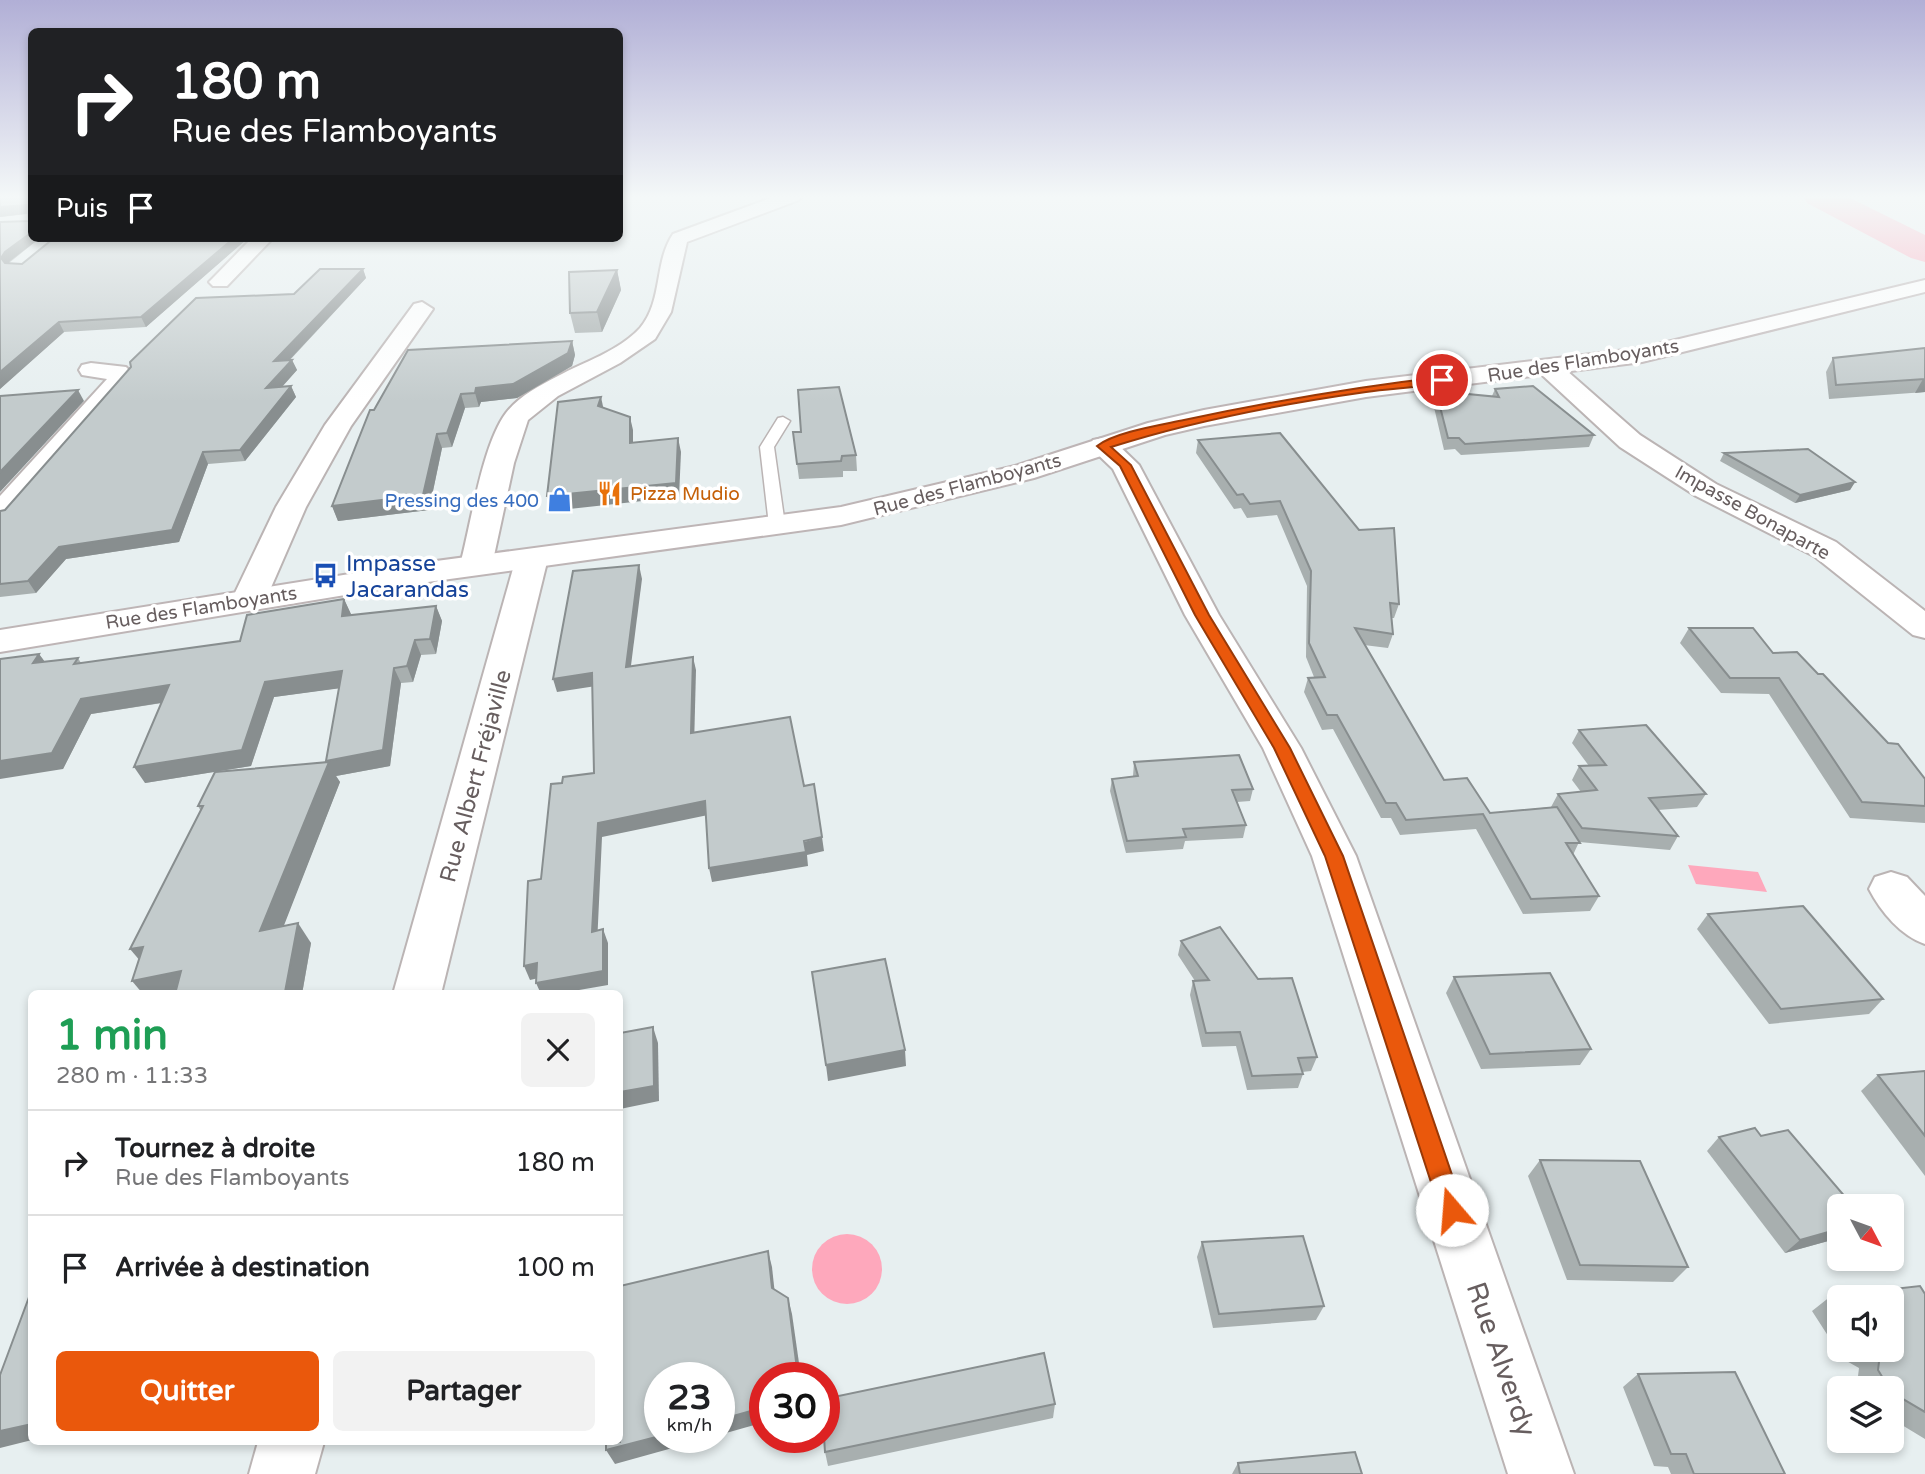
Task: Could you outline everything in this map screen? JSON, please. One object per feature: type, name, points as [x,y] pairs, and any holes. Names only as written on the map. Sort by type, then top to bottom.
[{"type":"street","points":[[220,282],[237,265]]},
{"type":"street","points":[[476,565],[514,418],[547,391],[610,359],[635,342],[657,321],[670,265]]},
{"type":"street","name":"Rue des Flamboyants","points":[[0,641],[249,599],[476,565],[842,516],[1024,472],[1168,426],[1331,395],[1642,355],[1925,286]]},
{"type":"street","points":[[249,599],[291,507],[338,425],[422,309]]},
{"type":"street","name":"Impasse Bonaparte","points":[[1549,368],[1630,441],[1706,490],[1825,549],[1925,628]]},
{"type":"street","points":[[0,514],[123,376],[117,372],[91,370]]},
{"type":"street","name":"Rue Alverdy","points":[[1103,446],[1125,465],[1202,615],[1282,748],[1334,856],[1541,1474]]},
{"type":"street","name":"Rue Albert Fréjaville","points":[[418,990],[532,558]]},
{"type":"street","points":[[1891,889],[1925,926]]},
{"type":"street","points":[[282,1474],[290,1445]]},
{"type":"lane","points":[[778,525],[767,447],[783,421]]},
{"type":"shaded area","points":[[1688,865],[1758,872],[1767,892],[1696,884]]},
{"type":"shaded area","points":[[847,1234],[872,1244],[882,1269],[872,1294],[847,1304],[822,1294],[812,1269],[822,1244]]},
{"type":"building","points":[[0,265],[202,265],[141,317],[59,322],[0,372]]},
{"type":"building","points":[[320,269],[363,269],[274,361],[292,360],[266,388],[291,386],[240,450],[203,452],[172,530],[59,547],[28,581],[0,584],[0,511],[5,510],[131,367],[130,362],[196,298],[294,294]]},
{"type":"building","points":[[617,270],[597,312],[570,313],[569,272]]},
{"type":"building","points":[[572,341],[568,353],[513,384],[476,388],[475,393],[461,394],[447,433],[437,434],[423,495],[332,506],[370,410],[374,410],[408,350]]},
{"type":"building","points":[[1925,348],[1925,379],[1836,385],[1833,358]]},
{"type":"building","points":[[1533,386],[1594,435],[1465,444],[1459,438],[1448,438],[1436,391],[1499,397],[1495,389]]},
{"type":"building","points":[[839,387],[856,455],[842,456],[841,461],[797,464],[793,432],[801,432],[798,390]]},
{"type":"building","points":[[78,390],[0,472],[0,396]]},
{"type":"building","points":[[601,397],[598,406],[630,417],[630,443],[678,438],[676,483],[547,496],[558,402]]},
{"type":"building","points":[[1280,433],[1359,530],[1394,528],[1399,604],[1390,603],[1393,634],[1355,628],[1444,780],[1467,778],[1490,813],[1557,807],[1580,843],[1566,843],[1599,896],[1531,899],[1483,814],[1406,820],[1396,803],[1386,803],[1337,715],[1327,715],[1308,678],[1325,677],[1309,643],[1311,571],[1280,501],[1250,504],[1243,494],[1237,495],[1198,440]]},
{"type":"building","points":[[1808,449],[1855,482],[1800,495],[1724,453]]},
{"type":"building","points":[[639,565],[626,667],[693,657],[691,733],[790,717],[804,786],[814,784],[822,837],[804,841],[806,852],[709,868],[705,801],[598,823],[592,932],[603,929],[603,971],[536,983],[537,963],[524,966],[528,881],[541,879],[551,784],[562,783],[563,777],[594,773],[592,673],[553,679],[573,571]]},
{"type":"building","points":[[344,599],[342,616],[436,606],[430,639],[415,640],[407,666],[394,668],[383,750],[326,761],[342,671],[265,682],[242,750],[134,767],[169,685],[81,699],[52,753],[0,761],[0,659],[39,654],[33,663],[78,658],[74,664],[240,641],[247,615]]},
{"type":"building","points":[[1689,628],[1753,628],[1773,653],[1797,652],[1818,674],[1823,674],[1888,743],[1898,744],[1925,779],[1925,806],[1862,802],[1779,678],[1730,678]]},
{"type":"building","points":[[1646,725],[1706,794],[1649,798],[1678,836],[1582,828],[1558,794],[1597,790],[1579,766],[1606,765],[1579,730]]},
{"type":"building","points":[[1239,755],[1253,789],[1232,790],[1246,825],[1183,829],[1186,837],[1127,841],[1112,779],[1138,776],[1134,762]]},
{"type":"building","points":[[329,762],[260,931],[298,923],[285,990],[176,990],[181,971],[132,981],[143,947],[130,949],[203,806],[198,806],[215,772]]},
{"type":"building","points":[[1803,906],[1883,999],[1781,1009],[1708,914]]},
{"type":"building","points":[[1220,927],[1258,979],[1292,978],[1317,1057],[1298,1058],[1303,1074],[1252,1076],[1240,1032],[1206,1033],[1193,981],[1209,980],[1181,941]]},
{"type":"building","points":[[885,959],[905,1050],[826,1065],[812,972]]},
{"type":"building","points":[[1550,973],[1591,1049],[1490,1054],[1454,977]]},
{"type":"building","points":[[653,1027],[654,1086],[623,1091],[623,1032]]},
{"type":"building","points":[[1925,1071],[1925,1136],[1878,1075]]},
{"type":"building","points":[[1755,1128],[1761,1136],[1788,1130],[1843,1194],[1827,1194],[1827,1232],[1800,1240],[1719,1137]]},
{"type":"building","points":[[1540,1160],[1640,1161],[1688,1267],[1580,1265]]},
{"type":"building","points":[[1303,1236],[1324,1306],[1219,1314],[1202,1242]]},
{"type":"building","points":[[768,1251],[772,1288],[788,1298],[796,1362],[749,1362],[749,1412],[735,1415],[735,1362],[644,1362],[644,1440],[606,1450],[606,1445],[623,1445],[623,1285]]},
{"type":"building","points":[[1920,1286],[1925,1294],[1925,1412],[1904,1400],[1904,1376],[1882,1376],[1878,1370],[1879,1362],[1904,1362],[1904,1288]]},
{"type":"building","points":[[28,1300],[28,1425],[0,1431],[0,1375]]},
{"type":"building","points":[[1044,1353],[1055,1404],[840,1449],[840,1396]]},
{"type":"building","points":[[1735,1372],[1785,1474],[1694,1474],[1686,1454],[1671,1454],[1638,1374]]},
{"type":"building","points":[[1355,1452],[1362,1474],[1240,1474],[1238,1463]]},
{"type":"place","name":"Pizza Mudio","points":[[610,493]]},
{"type":"place","name":"Pressing des 400","points":[[559,500]]},
{"type":"place","name":"Impasse Jacarandas","points":[[326,576]]},
{"type":"route","points":[[1442,380],[1366,389],[1228,414],[1157,429],[1103,446],[1125,465],[1202,615],[1282,748],[1334,856],[1452,1210]]}]
